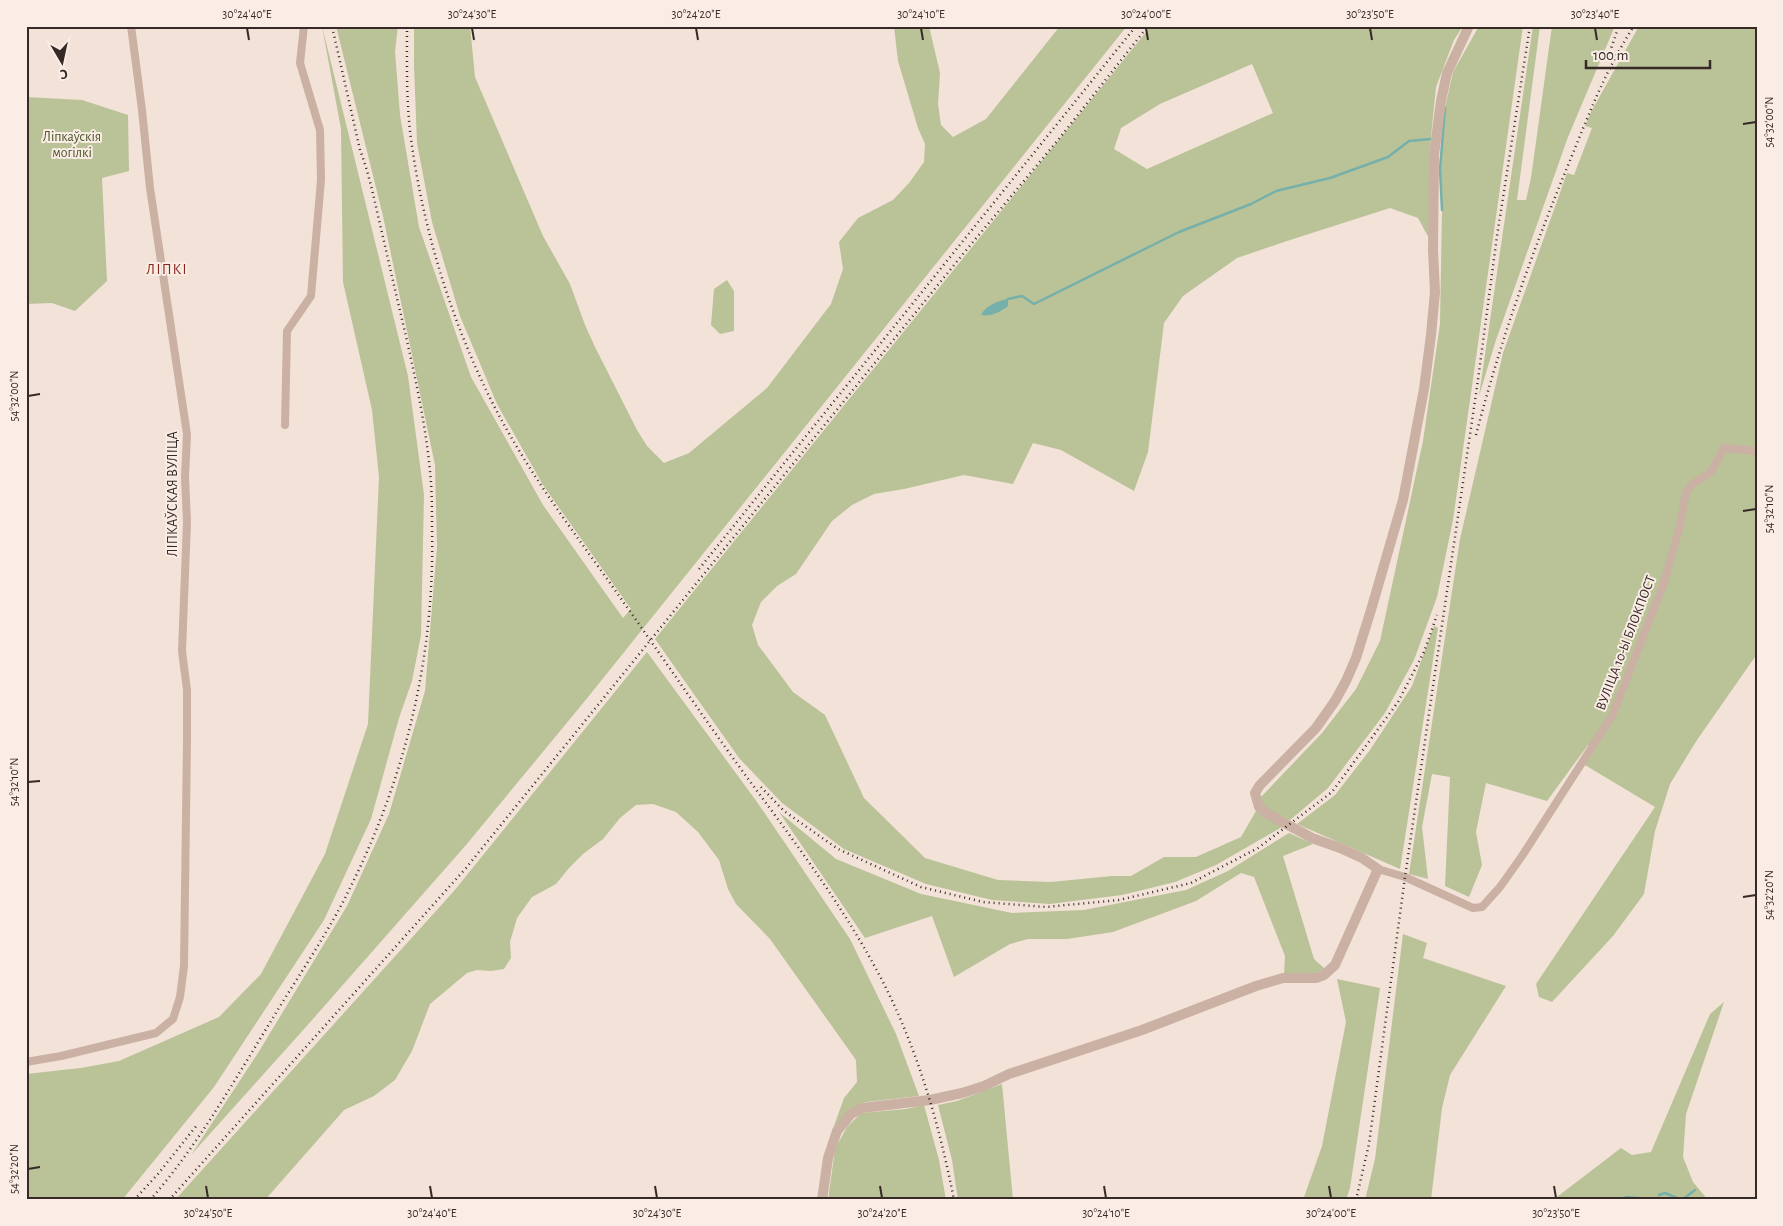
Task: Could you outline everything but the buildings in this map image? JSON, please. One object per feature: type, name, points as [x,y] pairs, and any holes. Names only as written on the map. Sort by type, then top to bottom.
[{"type":"street","name":"ЛІПКАЎСКАЯ ВУЛІЦА","points":[[26,1062],[61,1056],[156,1034],[173,1018],[180,997],[184,966],[187,690],[182,651],[187,522],[185,477],[187,434],[150,188],[131,26]]},
{"type":"street","points":[[285,425],[287,331],[311,296],[321,180],[320,130],[300,64],[304,26]]},
{"type":"street","points":[[822,1200],[828,1158],[837,1131],[851,1114],[862,1108],[930,1100],[962,1093],[984,1086],[1008,1074],[1142,1030],[1256,986],[1283,978],[1316,978],[1324,975],[1335,965],[1378,868],[1340,848],[1312,838],[1266,813],[1259,807],[1255,793],[1260,785],[1316,728],[1335,702],[1346,681],[1356,658],[1403,500],[1424,390],[1435,292],[1434,155],[1447,73],[1469,26]]},
{"type":"street","name":"ВУЛІЦА 10-Ы БЛОКПОСТ","points":[[1378,868],[1450,896],[1462,904],[1473,908],[1482,907],[1500,887],[1522,856],[1612,716],[1664,583],[1680,525],[1686,492],[1691,485],[1711,472],[1724,448],[1757,451]]},
{"type":"green space","points":[[322,26],[408,376],[424,495],[421,635],[412,681],[399,718],[371,819],[324,920],[214,1087],[122,1200],[26,1200],[26,1074],[81,1068],[119,1061],[219,1017],[261,974],[325,854],[368,724],[379,477],[372,410],[343,282],[341,129]]},
{"type":"green space","points":[[336,26],[398,26],[395,51],[400,115],[419,227],[471,377],[543,505],[623,618],[631,609],[543,485],[497,404],[460,316],[432,222],[417,143],[414,26],[470,26],[475,77],[543,236],[570,284],[595,347],[637,430],[647,446],[664,463],[689,453],[767,388],[831,304],[843,269],[839,242],[858,218],[893,200],[909,183],[924,162],[925,144],[918,128],[898,61],[894,26],[929,26],[940,73],[938,104],[941,125],[953,137],[986,119],[1060,26],[1127,26],[584,702],[466,845],[191,1155],[258,1053],[347,906],[389,814],[425,691],[437,547],[435,465],[383,216]]},
{"type":"green space","points":[[1151,26],[1463,26],[1454,40],[1436,87],[1429,157],[1430,240],[1418,218],[1390,208],[1237,258],[1183,296],[1164,323],[1148,452],[1134,491],[1061,450],[1033,443],[1013,484],[964,475],[874,494],[852,505],[832,521],[796,574],[777,586],[761,602],[752,625],[758,645],[793,692],[825,715],[864,798],[925,858],[998,880],[1051,882],[1131,876],[1164,857],[1196,857],[1241,837],[1256,811],[1282,827],[1216,865],[1175,882],[1122,895],[1050,904],[992,900],[926,884],[844,849],[782,803],[739,758],[655,639]],"holes":[[[1252,64],[1273,113],[1147,169],[1114,149],[1121,128],[1160,104]]]},
{"type":"green space","points":[[1479,26],[1523,26],[1453,520],[1437,597],[1414,660],[1385,713],[1328,788],[1290,820],[1264,808],[1260,798],[1322,733],[1356,689],[1380,641],[1423,441],[1440,324],[1442,210],[1440,169],[1445,108],[1453,72]]},
{"type":"green space","points":[[1533,26],[1540,26],[1517,200],[1526,200],[1531,178],[1552,26],[1615,26],[1568,137],[1496,340],[1479,396]]},
{"type":"green space","points":[[1639,26],[1757,26],[1757,654],[1697,740],[1670,784],[1655,831],[1644,894],[1613,936],[1552,1002],[1539,997],[1536,984],[1655,807],[1585,765],[1596,748],[1588,745],[1547,801],[1486,783],[1476,832],[1482,865],[1469,897],[1445,886],[1450,777],[1432,774],[1422,827],[1428,879],[1409,874],[1460,539],[1503,353],[1567,173],[1574,175],[1592,128],[1585,126]]},
{"type":"green space","name":"Ліпкаўскія могілкі","points":[[26,97],[82,100],[128,115],[129,171],[102,178],[107,281],[75,311],[52,303],[26,304]]},
{"type":"green space","points":[[727,280],[734,291],[734,331],[720,334],[711,325],[714,289]]},
{"type":"green space","points":[[1434,626],[1438,628],[1400,869],[1297,824],[1335,795],[1370,750],[1412,686]]},
{"type":"green space","points":[[647,652],[757,802],[850,939],[896,1034],[919,1096],[866,1102],[855,1106],[833,1129],[844,1098],[857,1082],[856,1060],[770,939],[736,904],[728,889],[719,860],[698,832],[676,812],[653,804],[636,805],[620,818],[603,839],[583,854],[556,884],[532,897],[517,918],[510,942],[511,958],[504,969],[491,971],[477,970],[467,973],[430,1004],[412,1051],[395,1080],[374,1096],[344,1110],[265,1200],[175,1200],[454,891]]},
{"type":"green space","points":[[779,812],[836,859],[921,894],[1012,913],[1084,910],[1186,890],[1228,871],[1289,833],[1313,844],[1283,856],[1314,959],[1325,969],[1308,976],[1284,975],[1285,956],[1254,877],[1241,873],[1196,901],[1113,932],[1067,939],[1028,939],[1010,944],[954,977],[932,916],[865,938]]},
{"type":"green space","points":[[1403,934],[1427,943],[1423,958],[1506,986],[1450,1075],[1442,1108],[1431,1200],[1365,1200],[1375,1159]]},
{"type":"green space","points":[[1337,979],[1380,988],[1350,1188],[1346,1200],[1303,1200],[1322,1146],[1346,1022]]},
{"type":"green space","points":[[1724,1002],[1686,1114],[1683,1157],[1693,1182],[1708,1200],[1553,1200],[1621,1148],[1632,1155],[1651,1152],[1710,1014]]},
{"type":"green space","points":[[1002,1084],[1013,1200],[958,1200],[952,1160],[938,1105],[957,1101]]},
{"type":"green space","points":[[924,1105],[939,1160],[946,1200],[828,1200],[835,1149],[847,1127],[861,1113],[906,1109]]},
{"type":"water","points":[[1008,299],[1008,306],[1002,310],[992,315],[981,315],[993,304]]},
{"type":"waterway","points":[[1442,210],[1440,169],[1445,108]]},
{"type":"waterway","points":[[1008,299],[1022,296],[1034,304],[1179,232],[1251,204],[1276,191],[1330,178],[1388,157],[1409,141],[1431,139]]},
{"type":"waterway","points":[[1659,1195],[1665,1193],[1682,1200],[1695,1190]]},
{"type":"waterway","points":[[1623,1200],[1626,1197],[1649,1199]]},
{"type":"railway","points":[[150,1200],[184,1158],[214,1113],[313,954],[343,902],[371,842],[388,799],[414,711],[423,666],[432,575],[432,500],[428,452],[410,354],[332,26]]},
{"type":"railway","points":[[407,26],[409,125],[423,206],[440,272],[462,336],[490,398],[516,445],[544,489],[710,726],[822,881],[857,935],[888,992],[910,1042],[928,1094],[954,1200]]},
{"type":"railway","points":[[699,569],[1136,26]]},
{"type":"railway","points":[[169,1200],[466,868],[963,254],[1058,140],[1148,26]]},
{"type":"railway","points":[[1356,1200],[1369,1144],[1405,877],[1477,387],[1497,236],[1530,26]]},
{"type":"railway","points":[[1608,57],[1619,26]]},
{"type":"railway","points":[[1476,435],[1506,332],[1542,230],[1598,93],[1634,26]]},
{"type":"railway","points":[[761,787],[784,811],[838,849],[921,887],[983,902],[1046,907],[1119,900],[1191,883],[1258,848],[1332,792],[1398,702],[1424,652],[1437,615]]},
{"type":"railway","points":[[134,1200],[158,1174],[197,1125]]},
{"type":"district","name":"ЛІПКІ","points":[[167,269]]}]
